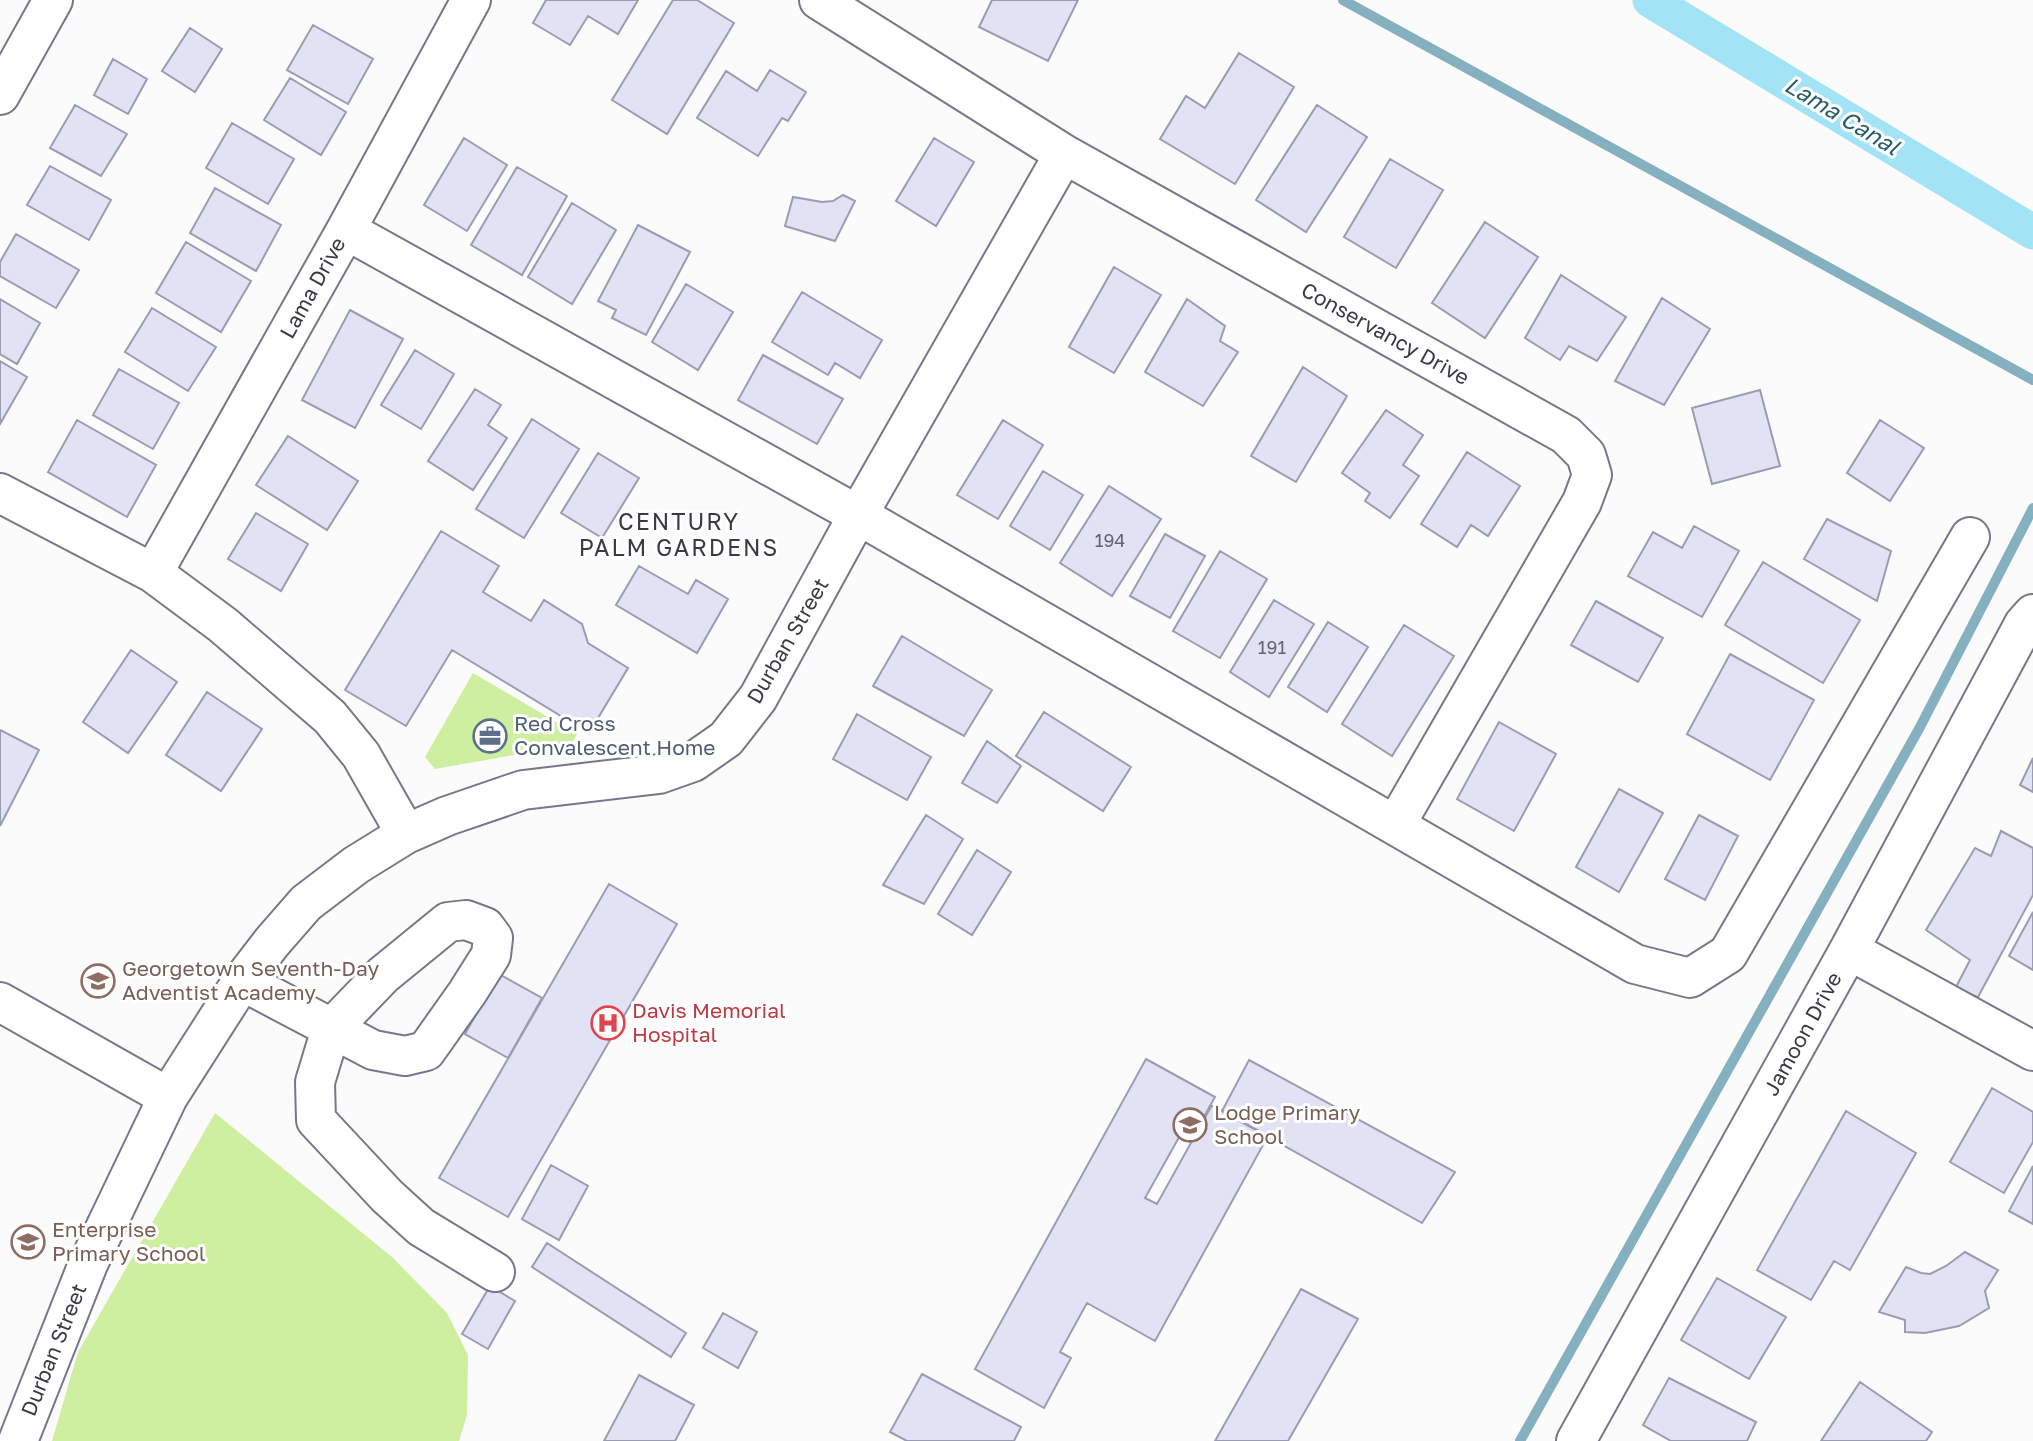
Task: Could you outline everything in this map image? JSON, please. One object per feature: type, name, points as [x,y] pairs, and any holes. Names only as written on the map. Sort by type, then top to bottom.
[{"type":"street","points":[[0,95],[53,0]]},
{"type":"street","name":"Lama Drive","points":[[153,573],[346,230],[471,0]]},
{"type":"street","name":"Conservancy Drive","points":[[819,0],[1064,154],[1566,435],[1586,455],[1592,475],[1583,502],[1396,824]]},
{"type":"street","name":"Durban Street","points":[[18,1441],[88,1264],[168,1097],[242,981],[306,903],[356,865],[406,834],[447,816],[523,790],[659,774],[692,762],[726,739],[765,687],[858,515],[1064,154]]},
{"type":"street","points":[[346,230],[858,515],[1635,964],[1690,978],[1728,954],[1970,537]]},
{"type":"street","points":[[0,493],[153,573],[223,625],[330,717],[361,755],[406,834]]},
{"type":"street","name":"Jamoon Drive","points":[[1576,1441],[1849,950],[2029,619]]},
{"type":"street","points":[[1849,950],[2033,1051]]},
{"type":"street","points":[[242,981],[331,1029],[315,1082],[316,1121],[387,1196],[421,1227],[495,1272]]},
{"type":"street","points":[[0,1002],[168,1097]]},
{"type":"green space","points":[[473,673],[577,734],[571,745],[435,769],[425,757]]},
{"type":"green space","points":[[215,1113],[392,1257],[447,1313],[468,1355],[467,1415],[459,1441],[52,1441],[78,1352]]},
{"type":"building","points":[[546,0],[638,0],[618,34],[588,16],[570,45],[533,23]]},
{"type":"building","points":[[673,0],[697,0],[734,23],[667,134],[612,100]]},
{"type":"building","points":[[992,0],[1078,0],[1048,61],[979,27]]},
{"type":"building","points":[[313,25],[373,59],[348,104],[287,70]]},
{"type":"building","points":[[190,28],[222,49],[195,92],[162,71]]},
{"type":"building","points":[[1239,53],[1294,87],[1235,184],[1160,139],[1186,96],[1205,108]]},
{"type":"building","points":[[113,59],[147,79],[128,114],[94,95]]},
{"type":"building","points":[[770,70],[806,92],[788,121],[782,118],[758,156],[697,118],[726,71],[757,91]]},
{"type":"building","points":[[290,78],[346,112],[321,155],[264,120]]},
{"type":"building","points":[[75,105],[127,134],[101,176],[50,148]]},
{"type":"building","points":[[1317,105],[1367,137],[1306,232],[1256,200]]},
{"type":"building","points":[[232,123],[294,159],[268,204],[206,168]]},
{"type":"building","points":[[464,138],[507,165],[467,231],[424,205]]},
{"type":"building","points":[[934,138],[974,162],[936,226],[896,201]]},
{"type":"building","points":[[1390,159],[1443,190],[1396,268],[1344,237]]},
{"type":"building","points":[[50,166],[111,200],[89,240],[27,205]]},
{"type":"building","points":[[517,167],[567,196],[522,275],[471,245]]},
{"type":"building","points":[[215,188],[281,225],[256,271],[190,233]]},
{"type":"building","points":[[843,195],[855,201],[835,241],[785,226],[793,197],[822,202],[833,201]]},
{"type":"building","points":[[572,203],[616,230],[572,304],[528,277]]},
{"type":"building","points":[[1485,222],[1538,257],[1485,338],[1432,303]]},
{"type":"building","points":[[638,225],[690,252],[646,335],[612,318],[616,310],[598,301]]},
{"type":"building","points":[[16,234],[79,270],[56,308],[0,276],[0,262]]},
{"type":"building","points":[[186,242],[251,281],[221,332],[156,293]]},
{"type":"building","points":[[1114,267],[1161,295],[1114,373],[1069,347]]},
{"type":"building","points":[[1561,275],[1626,317],[1597,361],[1569,346],[1560,360],[1525,338]]},
{"type":"building","points":[[686,284],[733,312],[698,370],[652,342]]},
{"type":"building","points":[[802,292],[882,340],[860,378],[835,363],[828,375],[772,342]]},
{"type":"building","points":[[1662,298],[1710,329],[1664,405],[1615,381]]},
{"type":"building","points":[[0,299],[40,323],[17,364],[0,354]]},
{"type":"building","points":[[1187,299],[1225,326],[1220,341],[1238,352],[1203,406],[1145,372]]},
{"type":"building","points":[[152,308],[216,347],[188,391],[125,352]]},
{"type":"building","points":[[350,310],[403,339],[355,428],[302,400]]},
{"type":"building","points":[[415,350],[454,374],[421,429],[381,405]]},
{"type":"building","points":[[763,355],[843,399],[817,444],[738,400]]},
{"type":"building","points":[[0,361],[27,377],[0,424]]},
{"type":"building","points":[[1303,367],[1347,396],[1296,482],[1251,456]]},
{"type":"building","points":[[119,369],[179,403],[153,449],[93,415]]},
{"type":"building","points":[[475,389],[501,405],[488,425],[507,438],[473,490],[428,461]]},
{"type":"building","points":[[1760,390],[1780,466],[1712,484],[1692,408]]},
{"type":"building","points":[[1386,410],[1423,435],[1403,465],[1419,476],[1390,518],[1365,501],[1370,493],[1342,473]]},
{"type":"building","points":[[532,419],[579,449],[524,538],[476,509]]},
{"type":"building","points":[[77,420],[156,465],[127,517],[48,472]]},
{"type":"building","points":[[1003,420],[1043,445],[998,519],[957,495]]},
{"type":"building","points":[[1880,420],[1924,448],[1890,501],[1847,473]]},
{"type":"building","points":[[288,436],[358,481],[327,530],[256,485]]},
{"type":"building","points":[[1467,452],[1520,486],[1488,536],[1471,525],[1457,547],[1421,524]]},
{"type":"building","points":[[598,453],[639,478],[602,538],[561,513]]},
{"type":"building","points":[[1043,471],[1083,495],[1050,550],[1010,526]]},
{"type":"building","points":[[1109,486],[1161,519],[1112,596],[1060,563]]},
{"type":"building","points":[[256,513],[308,544],[281,591],[228,559]]},
{"type":"building","points":[[1827,519],[1891,551],[1877,601],[1804,559]]},
{"type":"building","points":[[1694,526],[1739,551],[1702,617],[1628,576],[1653,532],[1682,548]]},
{"type":"building","points":[[441,531],[499,566],[483,592],[531,621],[544,600],[582,624],[588,643],[628,668],[589,733],[452,650],[406,726],[345,690]]},
{"type":"building","points":[[1165,534],[1205,556],[1170,618],[1130,596]]},
{"type":"building","points":[[1220,551],[1267,579],[1220,658],[1173,631]]},
{"type":"building","points":[[1763,562],[1860,620],[1823,683],[1725,625]]},
{"type":"building","points":[[639,566],[688,594],[696,580],[728,599],[697,653],[616,605]]},
{"type":"building","points":[[1274,600],[1314,624],[1269,697],[1230,672]]},
{"type":"building","points":[[1596,601],[1663,638],[1638,682],[1571,645]]},
{"type":"building","points":[[1328,622],[1368,647],[1327,712],[1288,687]]},
{"type":"building","points":[[1404,625],[1454,656],[1392,756],[1342,724]]},
{"type":"building","points":[[902,636],[992,690],[964,736],[873,686]]},
{"type":"building","points":[[131,650],[177,682],[128,753],[83,722]]},
{"type":"building","points":[[1730,654],[1814,700],[1770,780],[1687,734]]},
{"type":"building","points":[[207,692],[262,729],[221,791],[166,755]]},
{"type":"building","points":[[1044,712],[1131,767],[1103,811],[1016,756]]},
{"type":"building","points":[[857,714],[931,757],[907,800],[833,759]]},
{"type":"building","points":[[1499,722],[1556,754],[1514,831],[1457,799]]},
{"type":"building","points":[[0,730],[39,750],[0,826]]},
{"type":"building","points":[[987,741],[1021,766],[997,803],[962,783]]},
{"type":"building","points":[[2033,758],[2033,792],[2020,785]]},
{"type":"building","points":[[1619,789],[1663,813],[1619,892],[1576,867]]},
{"type":"building","points":[[926,815],[963,839],[924,904],[883,885]]},
{"type":"building","points":[[1699,815],[1738,836],[1705,900],[1665,879]]},
{"type":"building","points":[[2001,831],[2033,848],[2033,895],[1978,997],[1955,989],[1970,960],[1926,930],[1975,848],[1991,856]]},
{"type":"building","points":[[977,850],[1011,872],[972,935],[938,914]]},
{"type":"building","points":[[609,884],[677,924],[508,1217],[439,1178]]},
{"type":"building","points":[[2033,912],[2033,970],[2009,956]]},
{"type":"building","points":[[499,974],[542,998],[508,1058],[465,1034]]},
{"type":"building","points":[[1146,1059],[1215,1097],[1192,1138],[1182,1132],[1145,1198],[1157,1204],[1212,1105],[1268,1136],[1155,1341],[1087,1303],[1060,1352],[1071,1358],[1044,1408],[975,1369]]},
{"type":"building","points":[[1249,1060],[1455,1172],[1422,1223],[1222,1111]]},
{"type":"building","points":[[1992,1088],[2033,1112],[2033,1142],[2004,1193],[1950,1162]]},
{"type":"building","points":[[1846,1111],[1916,1153],[1850,1270],[1834,1261],[1811,1300],[1757,1270]]},
{"type":"building","points":[[551,1165],[588,1186],[559,1240],[522,1219]]},
{"type":"building","points":[[2033,1166],[2033,1224],[2009,1211]]},
{"type":"building","points":[[547,1243],[686,1333],[671,1357],[532,1267]]},
{"type":"building","points":[[1965,1252],[1998,1270],[1985,1291],[1989,1308],[1959,1326],[1925,1333],[1905,1332],[1905,1320],[1879,1312],[1906,1267],[1930,1274]]},
{"type":"building","points":[[1717,1278],[1786,1317],[1749,1379],[1681,1340]]},
{"type":"building","points":[[490,1286],[515,1301],[488,1349],[462,1334]]},
{"type":"building","points":[[1301,1289],[1358,1319],[1288,1441],[1215,1441]]},
{"type":"building","points":[[723,1313],[757,1332],[738,1368],[703,1348]]},
{"type":"building","points":[[922,1374],[1021,1427],[1014,1441],[907,1441],[890,1432]]},
{"type":"building","points":[[639,1375],[694,1405],[675,1441],[604,1441]]},
{"type":"building","points":[[1669,1378],[1756,1422],[1747,1441],[1671,1441],[1643,1425]]},
{"type":"building","points":[[1860,1382],[1932,1432],[1926,1441],[1821,1441]]},
{"type":"waterway","points":[[1343,0],[2033,380]]},
{"type":"waterway","name":"Lama Canal","points":[[1650,0],[2033,232]]},
{"type":"waterway","points":[[1520,1441],[1920,727],[2033,508]]},
{"type":"place","name":"Red Cross Convalescent Home","points":[[490,736]]},
{"type":"place","name":"Georgetown Seventh-Day Adventist Academy","points":[[98,981]]},
{"type":"place","name":"Davis Memorial Hospital","points":[[608,1023]]},
{"type":"place","name":"Lodge Primary School","points":[[1190,1125]]},
{"type":"place","name":"Enterprise Primary School","points":[[28,1242]]},
{"type":"district","name":"CENTURY PALM GARDENS","points":[[679,535]]}]
